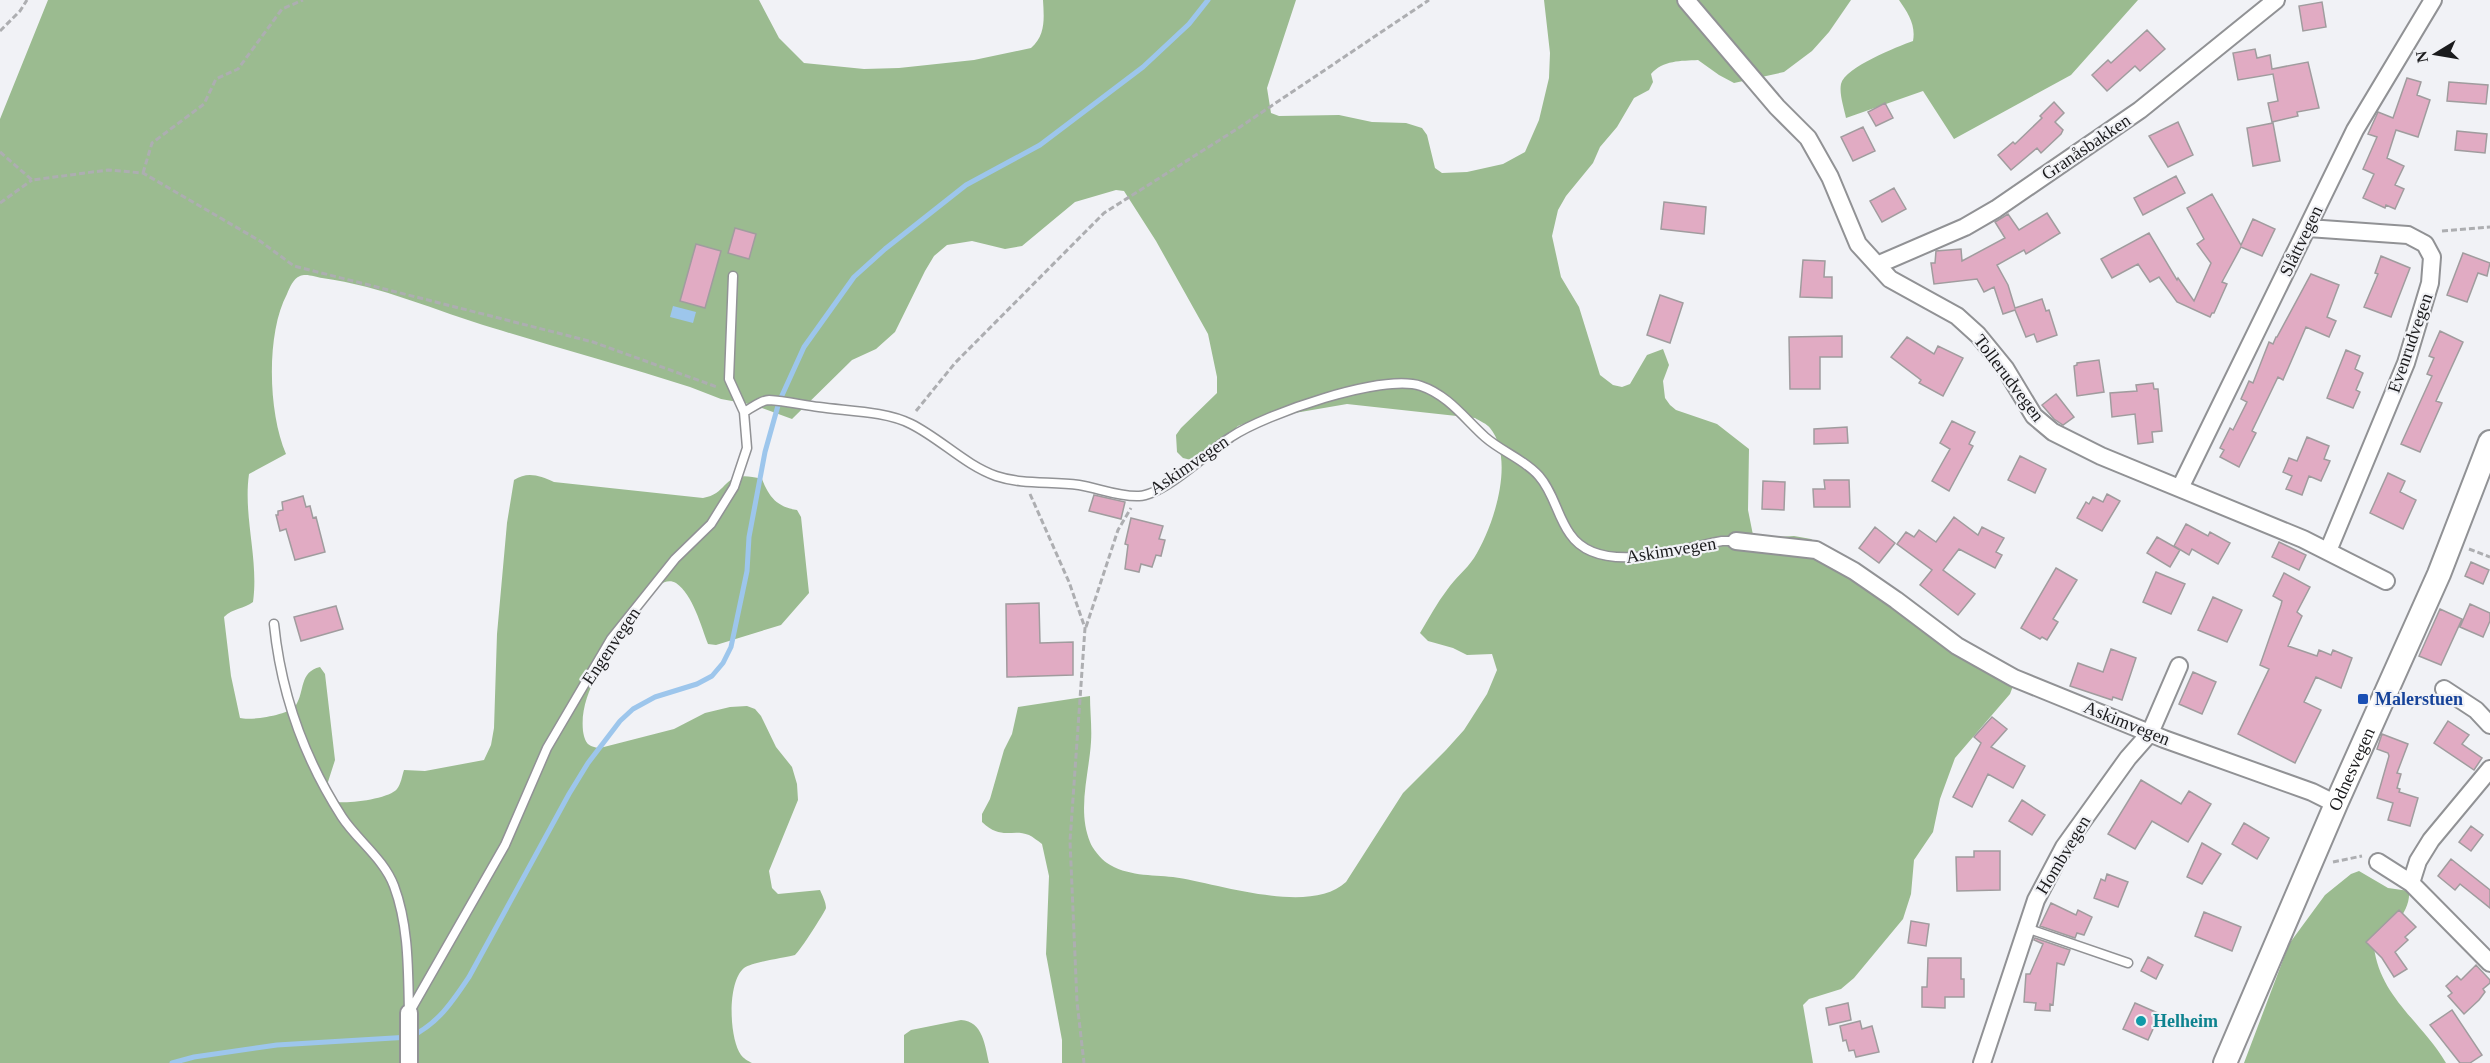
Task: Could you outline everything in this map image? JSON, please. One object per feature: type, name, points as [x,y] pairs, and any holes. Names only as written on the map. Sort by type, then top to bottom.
[{"type":"main road","name":"Odnesvegen","points":[[2225,1063],[2336,804],[2439,574],[2490,442]]},
{"type":"street","name":"Tollerudvegen","points":[[1686,0],[1777,108],[1808,138],[1830,177],[1858,244],[1890,279],[1958,316],[1978,334],[2005,368],[2034,416],[2053,432],[2102,456],[2303,538],[2386,581]]},
{"type":"street","name":"Granåsbakken","points":[[1877,265],[1965,227],[1996,209],[2140,110],[2276,0]]},
{"type":"street","name":"Slåttvegen","points":[[2180,488],[2355,130],[2433,0]]},
{"type":"street","name":"Evenrudvegen","points":[[2308,228],[2408,235],[2425,244],[2432,257],[2430,283],[2406,363],[2328,551]]},
{"type":"street","name":"Askimvegen","points":[[1736,541],[1815,550],[1854,571],[1957,646],[2014,678],[2150,733],[2312,792],[2336,804]]},
{"type":"street","name":"Hombvegen","points":[[1982,1063],[2033,906],[2064,847],[2128,758],[2150,733],[2179,666]]},
{"type":"street","points":[[2444,689],[2476,710],[2490,725]]},
{"type":"street","points":[[2411,883],[2418,861],[2431,840],[2490,769]]},
{"type":"street","points":[[2378,862],[2411,883],[2490,963]]},
{"type":"street","name":"Engenvegen","points":[[409,1013],[409,1063]]},
{"type":"lane","name":"Engenvegen","points":[[409,1013],[505,845],[547,748],[611,639],[675,559],[711,524],[734,487],[747,448],[744,412],[729,379],[733,276]]},
{"type":"lane","name":"Askimvegen","points":[[744,412],[768,400],[894,418],[907,422],[984,471],[1012,480],[1078,485],[1139,496],[1159,489],[1231,437],[1253,424],[1363,388],[1392,383],[1410,383],[1423,386],[1443,397],[1486,438],[1531,467],[1546,485],[1569,534],[1591,551],[1614,558],[1632,558],[1722,541],[1736,541]]},
{"type":"lane","name":"Engenvegen","points":[[274,624],[284,688],[301,737],[341,815],[394,884],[404,930],[409,1013]]},
{"type":"lane","points":[[2025,928],[2128,963]]},
{"type":"path","points":[[0,31],[20,11],[27,0]]},
{"type":"path","points":[[143,173],[153,143],[204,104],[216,79],[237,69],[282,9],[303,0]]},
{"type":"path","points":[[907,422],[955,363],[1104,213],[1237,129],[1429,0]]},
{"type":"path","points":[[0,152],[32,180]]},
{"type":"path","points":[[0,203],[32,180],[108,170],[143,173],[260,242],[294,266],[592,342],[736,394]]},
{"type":"path","points":[[2442,231],[2490,227]]},
{"type":"path","points":[[1024,481],[1069,582],[1085,628]]},
{"type":"path","points":[[1084,1063],[1077,1002],[1070,841],[1085,628],[1118,530],[1139,496]]},
{"type":"green space","points":[[48,0],[759,0],[779,38],[804,63],[864,69],[899,68],[974,60],[1031,48],[1042,32],[1043,0],[1296,0],[1267,88],[1271,113],[1279,116],[1339,115],[1372,122],[1406,123],[1422,128],[1427,135],[1435,168],[1442,173],[1467,172],[1503,164],[1525,152],[1539,120],[1549,78],[1550,53],[1544,0],[1851,0],[1829,32],[1812,51],[1784,72],[1734,83],[1698,60],[1673,62],[1656,69],[1651,74],[1653,82],[1649,90],[1634,98],[1617,127],[1600,147],[1593,163],[1566,196],[1558,210],[1552,236],[1561,277],[1579,307],[1600,375],[1613,385],[1622,387],[1630,384],[1647,355],[1663,349],[1669,365],[1663,381],[1665,398],[1670,405],[1676,410],[1717,424],[1749,449],[1748,510],[1753,535],[1761,538],[1794,536],[1811,539],[1845,562],[1876,578],[1994,660],[2013,686],[2010,694],[1955,758],[1940,799],[1933,832],[1914,860],[1911,894],[1903,919],[1854,978],[1841,989],[1809,999],[1803,1005],[1813,1063],[1062,1063],[1062,1040],[1046,954],[1049,876],[1042,844],[1023,833],[995,831],[982,822],[982,814],[990,799],[1004,750],[1012,734],[1018,707],[1090,696],[1091,742],[1084,817],[1091,844],[1107,863],[1131,873],[1192,880],[1262,894],[1287,897],[1330,892],[1346,882],[1403,793],[1464,730],[1487,694],[1497,670],[1492,654],[1467,655],[1453,648],[1428,641],[1420,633],[1443,595],[1474,558],[1488,530],[1499,494],[1501,475],[1498,442],[1489,427],[1475,418],[1347,404],[1254,420],[1238,426],[1208,456],[1191,460],[1183,458],[1177,452],[1176,435],[1217,393],[1217,377],[1208,334],[1156,241],[1124,191],[1116,190],[1075,202],[1022,246],[1005,249],[972,241],[947,245],[934,256],[925,271],[895,332],[876,349],[852,360],[792,419],[754,405],[721,399],[665,379],[493,328],[387,293],[344,282],[302,275],[292,284],[280,310],[273,351],[273,396],[280,437],[286,454],[249,474],[248,506],[254,570],[253,602],[224,617],[231,676],[240,718],[253,719],[292,709],[299,700],[309,673],[320,667],[325,674],[335,760],[327,785],[332,801],[366,800],[392,793],[397,789],[404,770],[425,771],[484,760],[491,745],[494,728],[497,634],[507,523],[514,480],[534,475],[554,482],[703,498],[712,495],[728,482],[739,477],[749,476],[762,479],[779,504],[797,510],[801,517],[809,593],[781,625],[716,645],[708,644],[696,611],[682,588],[672,581],[662,584],[646,600],[596,677],[585,703],[583,731],[588,744],[600,748],[674,729],[705,713],[730,707],[747,706],[755,709],[761,716],[776,747],[792,767],[797,784],[798,800],[769,871],[772,888],[778,894],[820,890],[826,908],[795,955],[748,966],[738,975],[732,997],[732,1024],[741,1055],[752,1063],[0,1063],[0,119]]},
{"type":"green space","points":[[1899,0],[2138,0],[2071,75],[1954,139],[1923,91],[1846,118],[1841,92],[1841,84],[1845,78],[1872,58],[1913,41],[1912,24]]},
{"type":"green space","points":[[2359,871],[2388,888],[2409,891],[2409,899],[2402,915],[2374,947],[2378,965],[2393,995],[2446,1063],[2244,1063],[2289,944],[2325,895],[2351,874]]},
{"type":"green space","points":[[961,1020],[974,1025],[982,1036],[989,1063],[904,1063],[904,1035],[911,1030]]},
{"type":"water","points":[[673,306],[696,312],[693,323],[670,317]]},
{"type":"building","points":[[2322,2],[2326,27],[2303,31],[2299,6]]},
{"type":"building","points":[[2147,30],[2165,49],[2140,71],[2135,66],[2107,91],[2092,75],[2108,60],[2111,63]]},
{"type":"building","points":[[2255,49],[2257,58],[2270,55],[2272,69],[2308,62],[2319,108],[2297,112],[2298,116],[2272,122],[2268,103],[2278,101],[2273,74],[2238,80],[2233,53]]},
{"type":"building","points":[[2407,78],[2421,82],[2417,95],[2430,100],[2418,137],[2396,130],[2387,158],[2404,166],[2395,185],[2404,189],[2395,209],[2386,205],[2385,208],[2363,198],[2374,174],[2363,169],[2377,137],[2368,134],[2378,112],[2393,118]]},
{"type":"building","points":[[2449,82],[2488,85],[2486,104],[2447,101]]},
{"type":"building","points":[[2054,102],[2064,113],[2055,122],[2063,130],[2061,134],[2041,153],[2037,148],[2011,170],[1998,155],[2013,142],[2015,144],[2042,118],[2040,116]]},
{"type":"building","points":[[1885,103],[1893,118],[1876,126],[1868,112]]},
{"type":"building","points":[[2178,122],[2193,155],[2168,167],[2149,136]]},
{"type":"building","points":[[2273,123],[2280,161],[2253,166],[2247,128]]},
{"type":"building","points":[[1863,127],[1875,151],[1853,161],[1841,137]]},
{"type":"building","points":[[2457,131],[2487,134],[2485,153],[2455,150]]},
{"type":"building","points":[[2176,176],[2185,193],[2143,215],[2134,198]]},
{"type":"building","points":[[1894,188],[1906,209],[1882,222],[1870,201]]},
{"type":"building","points":[[2212,194],[2241,245],[2253,219],[2275,229],[2262,256],[2241,247],[2222,282],[2227,284],[2210,317],[2177,302],[2159,277],[2150,282],[2138,264],[2112,278],[2101,259],[2149,233],[2177,280],[2178,278],[2194,301],[2211,263],[2197,244],[2204,239],[2187,208]]},
{"type":"building","points":[[1664,202],[1706,207],[1704,234],[1661,229]]},
{"type":"building","points":[[2047,213],[2060,233],[2026,254],[2024,250],[1997,265],[2008,285],[2015,308],[2042,299],[2046,311],[2049,310],[2057,335],[2037,342],[2034,334],[2026,337],[2015,310],[2003,314],[1994,287],[1984,292],[1977,279],[1934,284],[1931,263],[1935,263],[1936,251],[1961,249],[1962,261],[2005,238],[1995,222],[2008,214],[2019,230]]},
{"type":"building","points":[[735,228],[756,234],[749,259],[728,253]]},
{"type":"building","points":[[696,244],[721,251],[705,308],[680,301]]},
{"type":"building","points":[[2463,253],[2490,263],[2487,276],[2478,273],[2467,302],[2447,295]]},
{"type":"building","points":[[2381,256],[2410,268],[2391,317],[2364,307],[2378,274],[2375,273]]},
{"type":"building","points":[[1803,260],[1825,261],[1824,277],[1832,277],[1832,298],[1800,297]]},
{"type":"building","points":[[2311,274],[2339,285],[2327,317],[2336,321],[2329,337],[2306,327],[2283,380],[2278,377],[2252,431],[2256,433],[2239,467],[2220,457],[2224,450],[2220,448],[2230,428],[2233,430],[2247,402],[2241,399],[2249,381],[2253,383],[2269,342],[2273,344]]},
{"type":"building","points":[[1660,295],[1683,303],[1670,343],[1647,335]]},
{"type":"building","points":[[2440,331],[2463,342],[2436,401],[2442,403],[2420,452],[2401,444],[2432,376],[2427,374],[2434,358],[2429,356]]},
{"type":"building","points":[[1842,336],[1842,357],[1820,357],[1820,389],[1790,389],[1789,337]]},
{"type":"building","points":[[1907,337],[1934,354],[1938,346],[1963,358],[1943,396],[1919,383],[1921,380],[1891,357]]},
{"type":"building","points":[[2346,350],[2360,356],[2355,369],[2363,373],[2356,390],[2360,392],[2353,408],[2327,398]]},
{"type":"building","points":[[2099,360],[2104,392],[2077,396],[2074,366],[2077,363]]},
{"type":"building","points":[[2153,383],[2154,389],[2158,389],[2162,431],[2152,432],[2153,442],[2138,444],[2135,414],[2112,417],[2110,393],[2137,391],[2136,385]]},
{"type":"building","points":[[2056,394],[2074,417],[2063,425],[2054,419],[2042,405]]},
{"type":"building","points":[[1952,421],[1975,432],[1969,444],[1973,446],[1949,491],[1932,481],[1950,449],[1940,443]]},
{"type":"building","points":[[1847,427],[1848,443],[1814,444],[1814,429]]},
{"type":"building","points":[[2307,437],[2329,446],[2324,459],[2330,461],[2321,481],[2309,476],[2302,495],[2286,489],[2292,476],[2283,472],[2289,458],[2297,461]]},
{"type":"building","points":[[2020,456],[2046,469],[2035,493],[2008,480]]},
{"type":"building","points":[[2388,473],[2405,481],[2400,492],[2416,500],[2403,529],[2370,513]]},
{"type":"building","points":[[1824,480],[1849,480],[1850,507],[1814,507],[1813,489],[1825,489]]},
{"type":"building","points":[[1763,481],[1785,482],[1784,510],[1762,509]]},
{"type":"building","points":[[2107,494],[2120,501],[2102,531],[2077,518],[2086,502],[2089,504],[2093,497],[2103,502]]},
{"type":"building","points":[[1094,495],[1125,502],[1121,519],[1089,511]]},
{"type":"building","points":[[303,496],[306,507],[310,506],[313,518],[316,517],[325,552],[295,560],[286,529],[280,531],[276,515],[278,511],[283,510],[282,502]]},
{"type":"building","points":[[1954,517],[1978,535],[1982,527],[2004,538],[1996,552],[2002,555],[1995,568],[1959,549],[1943,570],[1975,594],[1958,615],[1920,585],[1932,570],[1897,544],[1906,532],[1914,537],[1919,530],[1936,542]]},
{"type":"building","points":[[1131,518],[1163,526],[1159,539],[1165,540],[1161,556],[1156,555],[1152,567],[1141,564],[1139,572],[1125,569],[1128,545],[1125,544]]},
{"type":"building","points":[[2186,524],[2208,536],[2210,532],[2230,543],[2218,564],[2192,549],[2189,555],[2174,546]]},
{"type":"building","points":[[1875,527],[1895,543],[1879,563],[1859,548]]},
{"type":"building","points":[[2157,537],[2180,550],[2170,567],[2147,553]]},
{"type":"building","points":[[2279,542],[2306,555],[2299,570],[2272,557]]},
{"type":"building","points":[[2471,562],[2489,570],[2483,584],[2465,576]]},
{"type":"building","points":[[2056,568],[2077,580],[2053,619],[2058,622],[2047,640],[2042,637],[2040,639],[2021,628]]},
{"type":"building","points":[[2156,572],[2185,584],[2171,614],[2143,602]]},
{"type":"building","points":[[2284,573],[2310,587],[2297,612],[2302,616],[2288,646],[2317,656],[2319,650],[2331,655],[2333,650],[2352,658],[2341,688],[2316,677],[2304,702],[2321,710],[2295,763],[2238,734],[2269,669],[2260,665],[2281,605],[2282,601],[2273,596]]},
{"type":"building","points":[[2213,597],[2242,610],[2227,642],[2198,630]]},
{"type":"building","points":[[1039,603],[1040,643],[1073,642],[1073,675],[1007,677],[1006,604]]},
{"type":"building","points":[[2470,604],[2490,613],[2490,621],[2483,637],[2460,627]]},
{"type":"building","points":[[336,606],[343,629],[301,641],[294,617]]},
{"type":"building","points":[[2440,609],[2462,619],[2441,665],[2419,656]]},
{"type":"building","points":[[2111,649],[2136,658],[2122,700],[2113,697],[2112,700],[2070,686],[2078,663],[2103,672]]},
{"type":"building","points":[[2193,672],[2216,682],[2202,714],[2179,704]]},
{"type":"building","points":[[1992,717],[2007,729],[1991,747],[2025,766],[2013,788],[1988,774],[1972,807],[1953,797],[1981,743],[1974,737]]},
{"type":"building","points":[[2448,721],[2469,735],[2462,744],[2482,758],[2474,770],[2434,743]]},
{"type":"building","points":[[2382,734],[2408,744],[2397,773],[2401,774],[2397,788],[2400,789],[2399,792],[2418,798],[2410,826],[2388,820],[2393,803],[2377,798],[2389,756],[2388,753],[2377,749]]},
{"type":"building","points":[[2141,780],[2181,804],[2189,791],[2211,804],[2188,842],[2152,821],[2135,849],[2108,834]]},
{"type":"building","points":[[2022,800],[2045,815],[2032,835],[2009,821]]},
{"type":"building","points":[[2244,823],[2269,838],[2257,859],[2232,844]]},
{"type":"building","points":[[2471,826],[2483,835],[2471,851],[2459,842]]},
{"type":"building","points":[[2202,843],[2221,854],[2202,884],[2187,877]]},
{"type":"building","points":[[1974,851],[2000,851],[2000,890],[1957,891],[1956,857],[1974,857]]},
{"type":"building","points":[[2451,859],[2490,890],[2490,908],[2460,884],[2455,890],[2438,876]]},
{"type":"building","points":[[2107,874],[2128,882],[2118,907],[2094,898],[2101,879],[2105,881]]},
{"type":"building","points":[[2051,903],[2076,915],[2078,910],[2092,917],[2084,935],[2077,933],[2075,938],[2040,926]]},
{"type":"building","points":[[2399,910],[2416,927],[2405,937],[2408,940],[2395,952],[2407,969],[2394,977],[2382,958],[2366,942]]},
{"type":"building","points":[[2204,912],[2241,927],[2232,951],[2195,936]]},
{"type":"building","points":[[1911,921],[1929,924],[1926,946],[1908,943]]},
{"type":"building","points":[[2035,938],[2070,950],[2064,965],[2057,963],[2053,1005],[2050,1004],[2050,1011],[2035,1010],[2036,1003],[2024,1002],[2026,974],[2030,974],[2043,944],[2034,940]]},
{"type":"building","points":[[2148,957],[2163,965],[2156,979],[2141,971]]},
{"type":"building","points":[[1928,958],[1961,958],[1964,997],[1945,997],[1945,1008],[1922,1007],[1922,987],[1927,987]]},
{"type":"building","points":[[2476,965],[2490,980],[2490,983],[2483,989],[2485,992],[2479,1000],[2464,1014],[2448,996],[2452,993],[2446,986],[2457,976],[2461,980]]},
{"type":"building","points":[[1848,1003],[1851,1020],[1829,1025],[1826,1008]]},
{"type":"building","name":"Helheim","points":[[2135,1003],[2160,1014],[2148,1040],[2123,1029]]},
{"type":"building","points":[[2452,1010],[2482,1055],[2470,1063],[2460,1063],[2430,1025]]},
{"type":"building","points":[[1860,1021],[1862,1029],[1872,1026],[1879,1052],[1856,1057],[1854,1050],[1849,1051],[1846,1040],[1843,1041],[1840,1026]]},
{"type":"waterway","points":[[172,1063],[194,1057],[277,1045],[410,1037],[437,1019],[469,977],[569,794],[588,763],[620,721],[633,709],[655,697],[697,684],[712,676],[723,663],[731,647],[747,571],[749,537],[765,452],[779,402],[804,347],[854,277],[885,249],[966,185],[1040,145],[1143,67],[1189,24],[1208,0]]},
{"type":"place","name":"Malerstuen","points":[[2363,699]]},
{"type":"place","name":"Helheim","points":[[2141,1021]]}]
